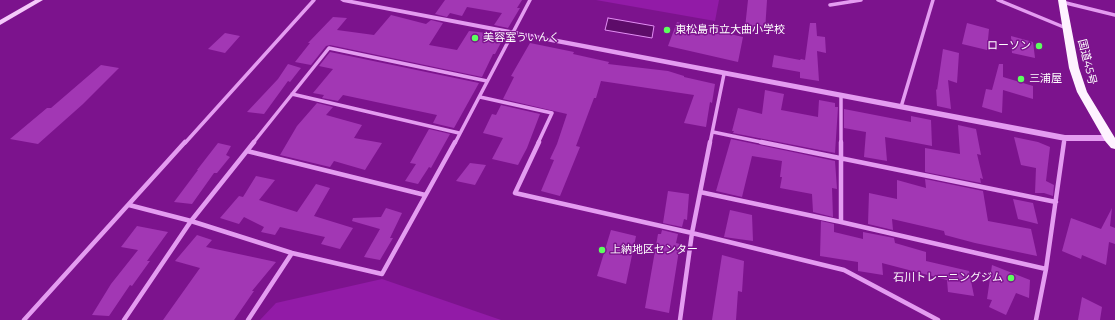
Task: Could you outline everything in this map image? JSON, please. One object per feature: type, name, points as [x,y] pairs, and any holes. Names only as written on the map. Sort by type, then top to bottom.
[{"type":"highway","name":"国道45号","points":[[1062,1],[1074,68],[1082,92],[1112,142]]},
{"type":"main road","points":[[0,23],[40,0]]},
{"type":"street","points":[[24,320],[314,0]]},
{"type":"street","points":[[343,0],[1065,138],[1112,142]]},
{"type":"street","points":[[129,205],[191,221],[292,253],[382,274],[480,97],[512,32],[530,0]]},
{"type":"street","points":[[830,5],[861,0]]},
{"type":"street","points":[[901,107],[933,0]]},
{"type":"street","points":[[998,0],[1066,28]]},
{"type":"street","points":[[1062,1],[1115,15]]},
{"type":"street","points":[[124,320],[191,221],[329,48],[487,81]]},
{"type":"street","points":[[680,320],[692,233],[724,74]]},
{"type":"street","points":[[292,94],[459,133]]},
{"type":"street","points":[[841,96],[841,222]]},
{"type":"street","points":[[480,97],[552,113],[515,193],[692,233],[844,270],[938,320]]},
{"type":"street","points":[[713,132],[1056,202]]},
{"type":"street","points":[[1036,320],[1046,269],[1065,138]]},
{"type":"street","points":[[247,151],[425,195]]},
{"type":"street","points":[[700,192],[841,222],[1046,269]]},
{"type":"street","points":[[248,320],[292,253]]},
{"type":"shaded area","points":[[596,0],[719,0],[715,21]]},
{"type":"shaded area","points":[[608,18],[654,26],[652,38],[605,30]]},
{"type":"shaded area","points":[[382,279],[501,320],[260,320],[276,303]]},
{"type":"building","points":[[445,0],[522,0],[517,8],[520,8],[508,28],[494,25],[502,13],[467,7],[462,16],[450,13],[447,17],[435,14]]},
{"type":"building","points":[[748,0],[767,0],[765,31],[745,28]]},
{"type":"building","points":[[391,15],[426,24],[431,20],[443,23],[429,45],[457,50],[469,31],[505,35],[495,54],[493,54],[482,77],[330,45],[326,46],[311,65],[295,62],[310,43],[308,43],[333,17],[347,18],[337,30],[374,35]]},
{"type":"building","points":[[677,22],[743,37],[738,62],[668,46]]},
{"type":"building","points":[[810,23],[816,23],[817,36],[825,37],[826,53],[817,51],[819,81],[800,78],[800,72],[772,67],[774,55],[805,60]]},
{"type":"building","points":[[967,23],[989,29],[987,50],[962,44]]},
{"type":"building","points":[[225,33],[240,36],[225,53],[208,49]]},
{"type":"building","points":[[1011,36],[1033,42],[1035,58],[1012,53]]},
{"type":"building","points":[[530,43],[574,52],[573,54],[609,62],[608,64],[668,71],[684,77],[715,84],[712,103],[710,102],[706,127],[684,123],[694,95],[601,81],[596,98],[594,98],[576,146],[580,147],[560,196],[541,191],[554,160],[550,159],[557,144],[567,114],[503,99],[514,77],[511,76]]},
{"type":"building","points":[[943,49],[959,53],[957,83],[948,80],[951,109],[937,106],[936,89],[937,90]]},
{"type":"building","points":[[330,52],[479,83],[454,128],[433,123],[437,115],[343,95],[338,101],[322,98],[324,95],[313,93],[333,69],[319,66]]},
{"type":"building","points":[[288,64],[301,68],[290,82],[288,81],[264,114],[247,112],[278,79]]},
{"type":"building","points":[[999,64],[1003,64],[1003,77],[1033,86],[1033,99],[1003,90],[1002,113],[982,107],[986,89],[992,90]]},
{"type":"building","points":[[101,65],[119,68],[83,104],[38,144],[10,139],[47,108],[51,108]]},
{"type":"building","points":[[765,90],[784,94],[781,110],[818,117],[819,100],[835,103],[835,107],[838,107],[835,153],[733,133],[734,131],[732,131],[738,108],[762,114]]},
{"type":"building","points":[[317,103],[333,107],[326,115],[362,125],[354,138],[382,143],[365,170],[334,161],[330,167],[280,155],[297,126]]},
{"type":"building","points":[[501,105],[540,114],[527,148],[518,165],[492,159],[503,138],[483,133],[492,114],[496,115]]},
{"type":"building","points":[[844,109],[911,122],[911,116],[931,120],[932,146],[885,137],[887,161],[864,157],[866,132],[844,128]]},
{"type":"building","points":[[958,125],[976,129],[981,155],[977,154],[983,179],[980,178],[981,183],[925,172],[925,148],[960,154]]},
{"type":"building","points":[[429,129],[450,134],[431,168],[429,167],[418,184],[405,181],[416,164],[410,163]]},
{"type":"building","points":[[1014,137],[1038,142],[1050,147],[1046,181],[1054,185],[1053,196],[1044,193],[1035,193],[1036,168],[1021,165]]},
{"type":"building","points":[[731,139],[835,161],[837,189],[832,188],[833,217],[813,212],[812,194],[780,188],[782,161],[752,156],[742,197],[716,191]]},
{"type":"building","points":[[218,143],[231,146],[226,155],[230,157],[217,173],[214,173],[192,204],[174,202],[197,170]]},
{"type":"building","points":[[470,163],[486,165],[475,185],[456,181]]},
{"type":"building","points":[[256,176],[275,180],[259,200],[297,212],[316,184],[330,188],[314,216],[353,228],[340,249],[321,244],[325,237],[280,227],[275,235],[261,232],[264,227],[244,217],[239,224],[220,218],[239,196],[243,197]]},
{"type":"building","points":[[925,179],[983,191],[988,221],[1031,229],[1037,256],[975,243],[945,235],[944,231],[892,219],[893,230],[868,224],[869,193],[897,199],[897,180],[926,188]]},
{"type":"building","points":[[668,191],[689,194],[687,220],[684,219],[682,227],[663,223]]},
{"type":"building","points":[[1013,199],[1033,203],[1038,224],[1018,219]]},
{"type":"building","points":[[386,208],[402,213],[390,238],[393,238],[380,260],[364,257],[380,229],[352,221],[353,218],[381,217]]},
{"type":"building","points":[[1112,208],[1110,226],[1115,228],[1115,244],[1109,242],[1106,265],[1082,255],[1081,259],[1062,251],[1071,218],[1101,229]]},
{"type":"building","points":[[730,210],[752,215],[753,241],[724,237]]},
{"type":"building","points":[[821,221],[834,224],[834,232],[863,239],[863,232],[894,238],[895,243],[926,252],[926,261],[969,271],[974,296],[948,292],[947,280],[882,263],[883,275],[858,271],[858,262],[820,256]]},
{"type":"building","points":[[137,226],[168,232],[147,261],[150,261],[132,286],[130,285],[109,316],[92,315],[111,284],[138,250],[121,247]]},
{"type":"building","points":[[611,230],[636,236],[626,284],[597,276]]},
{"type":"building","points":[[662,230],[678,234],[676,243],[680,244],[669,313],[645,308],[658,234],[661,234]]},
{"type":"building","points":[[197,235],[212,240],[206,247],[276,262],[252,291],[254,291],[234,320],[163,320],[200,268],[175,261]]},
{"type":"building","points":[[722,255],[744,261],[742,292],[738,291],[736,320],[712,320]]},
{"type":"building","points":[[992,265],[1030,280],[1029,298],[1016,293],[1006,315],[989,307],[992,300],[987,299]]},
{"type":"building","points":[[1082,297],[1102,307],[1100,320],[1078,320]]},
{"type":"place","name":"東松島市立大曲小学校","points":[[667,30]]},
{"type":"place","name":"美容室ういんく","points":[[475,38]]},
{"type":"place","name":"ローソン","points":[[1039,46]]},
{"type":"place","name":"三浦屋","points":[[1021,79]]},
{"type":"place","name":"上納地区センター","points":[[602,250]]},
{"type":"place","name":"石川トレーニングジム","points":[[1011,278]]}]
